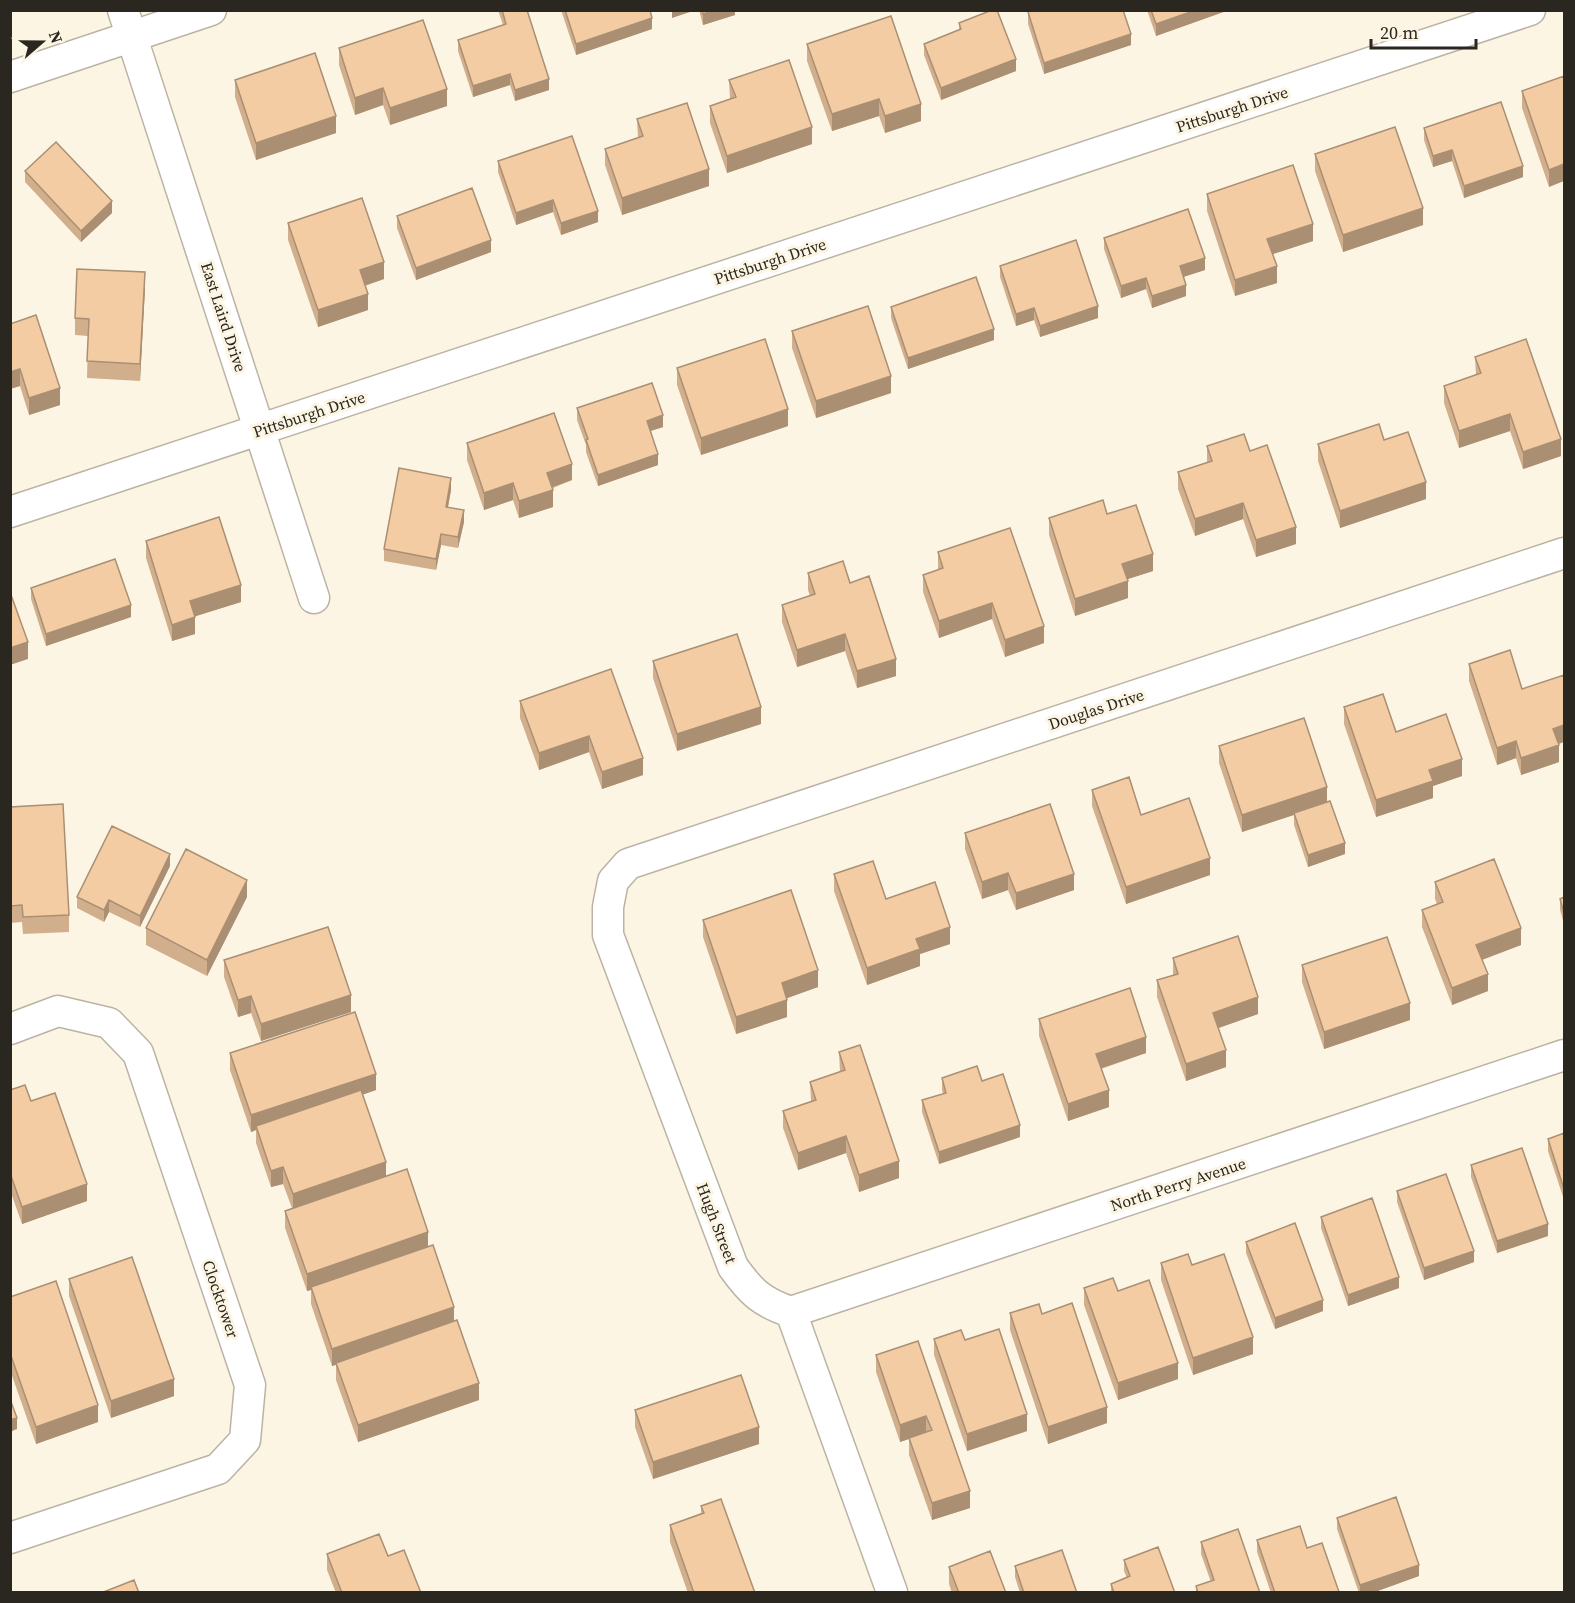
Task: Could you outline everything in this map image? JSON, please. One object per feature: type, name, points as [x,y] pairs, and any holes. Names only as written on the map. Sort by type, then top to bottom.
[{"type":"street","points":[[10,77],[127,24],[211,10]]},
{"type":"street","name":"Pittsburgh Drive","points":[[10,512],[1530,10]]},
{"type":"street","name":"East Laird Drive","points":[[127,24],[261,429],[314,598]]},
{"type":"street","name":"Douglas Drive","points":[[628,864],[1564,554]]},
{"type":"street","name":"Hugh Street","points":[[628,864],[613,881],[608,907],[608,935],[733,1267],[749,1290],[769,1305],[791,1312]]},
{"type":"street","name":"Clocktower","points":[[10,1029],[58,1011],[109,1023],[138,1053],[250,1385],[245,1440],[218,1469],[10,1538]]},
{"type":"street","name":"North Perry Avenue","points":[[791,1312],[1564,1055]]},
{"type":"street","points":[[791,1312],[892,1593]]},
{"type":"building","points":[[502,10],[527,10],[549,79],[515,90],[510,74],[473,86],[458,40],[506,24]]},
{"type":"building","points":[[565,10],[650,10],[652,18],[576,44]]},
{"type":"building","points":[[702,10],[714,10],[703,14]]},
{"type":"building","points":[[997,10],[1016,59],[941,88],[924,44],[961,29],[959,23]]},
{"type":"building","points":[[1033,10],[1123,10],[1131,34],[1044,63],[1028,12]]},
{"type":"building","points":[[1151,10],[1196,10],[1156,24]]},
{"type":"building","points":[[891,16],[921,104],[885,116],[879,99],[832,114],[807,44]]},
{"type":"building","points":[[423,20],[447,89],[390,108],[383,88],[355,98],[339,48]]},
{"type":"building","points":[[315,53],[336,116],[256,143],[235,80]]},
{"type":"building","points":[[789,60],[812,127],[727,156],[710,106],[736,97],[729,80]]},
{"type":"building","points":[[1564,76],[1564,164],[1549,170],[1522,91]]},
{"type":"building","points":[[1501,102],[1523,166],[1464,186],[1452,150],[1433,156],[1424,128]]},
{"type":"building","points":[[687,103],[709,169],[622,198],[605,149],[643,136],[637,119]]},
{"type":"building","points":[[1395,127],[1423,208],[1343,235],[1315,154]]},
{"type":"building","points":[[572,136],[598,211],[561,223],[553,200],[516,213],[498,161]]},
{"type":"building","points":[[56,142],[112,201],[81,231],[25,171]]},
{"type":"building","points":[[1293,165],[1313,224],[1267,239],[1277,266],[1235,280],[1207,194]]},
{"type":"building","points":[[472,188],[491,240],[416,268],[397,216]]},
{"type":"building","points":[[362,198],[384,262],[360,270],[368,294],[318,310],[288,223]]},
{"type":"building","points":[[1188,209],[1205,258],[1180,266],[1186,285],[1152,296],[1146,278],[1121,286],[1104,238]]},
{"type":"building","points":[[1076,240],[1098,306],[1040,326],[1034,308],[1016,314],[1000,266]]},
{"type":"building","points":[[77,269],[145,272],[140,364],[87,361],[89,319],[75,318]]},
{"type":"building","points":[[976,277],[994,329],[908,358],[891,307]]},
{"type":"building","points":[[868,306],[891,376],[816,401],[792,331]]},
{"type":"building","points":[[36,315],[60,388],[29,398],[20,369],[10,372],[10,324]]},
{"type":"building","points":[[765,339],[788,409],[701,438],[677,368]]},
{"type":"building","points":[[1526,339],[1561,439],[1523,452],[1510,414],[1459,431],[1444,386],[1481,373],[1475,357]]},
{"type":"building","points":[[652,383],[663,415],[647,421],[658,454],[598,475],[577,408]]},
{"type":"building","points":[[554,413],[572,464],[547,473],[553,490],[519,501],[513,483],[484,493],[467,443]]},
{"type":"building","points":[[1379,424],[1384,440],[1408,432],[1426,482],[1340,511],[1318,444]]},
{"type":"building","points":[[1244,434],[1250,451],[1267,445],[1296,527],[1256,540],[1243,503],[1195,519],[1178,472],[1212,461],[1207,446]]},
{"type":"building","points":[[399,468],[451,478],[446,507],[464,510],[458,537],[441,534],[436,559],[384,549]]},
{"type":"building","points":[[1103,500],[1107,514],[1136,505],[1153,554],[1122,564],[1128,581],[1075,599],[1049,518]]},
{"type":"building","points":[[219,517],[241,585],[190,601],[195,617],[172,625],[146,541]]},
{"type":"building","points":[[1010,528],[1044,626],[1005,640],[992,603],[939,621],[923,575],[943,568],[938,552]]},
{"type":"building","points":[[115,559],[131,605],[46,634],[31,588]]},
{"type":"building","points":[[843,561],[850,583],[869,576],[896,659],[857,671],[845,634],[797,650],[782,605],[815,594],[808,573]]},
{"type":"building","points":[[10,592],[28,642],[10,648]]},
{"type":"building","points":[[737,634],[761,707],[677,734],[653,661]]},
{"type":"building","points":[[1510,650],[1522,689],[1564,675],[1564,725],[1553,729],[1559,745],[1521,758],[1516,741],[1497,748],[1469,664]]},
{"type":"building","points":[[611,669],[643,758],[602,772],[589,736],[539,753],[520,701]]},
{"type":"building","points":[[1383,694],[1396,732],[1446,714],[1462,759],[1429,770],[1433,781],[1376,800],[1344,707]]},
{"type":"building","points":[[1304,718],[1327,787],[1242,815],[1219,746]]},
{"type":"building","points":[[1129,777],[1141,815],[1189,798],[1210,858],[1126,887],[1092,790]]},
{"type":"building","points":[[1330,801],[1345,843],[1308,855],[1294,813]]},
{"type":"building","points":[[63,804],[69,915],[23,917],[22,905],[10,906],[10,807]]},
{"type":"building","points":[[1050,804],[1074,874],[1016,893],[1008,873],[982,882],[965,833]]},
{"type":"building","points":[[112,826],[170,854],[140,916],[109,900],[104,910],[77,897]]},
{"type":"building","points":[[186,849],[247,880],[207,960],[146,928]]},
{"type":"building","points":[[1494,859],[1521,928],[1476,945],[1488,974],[1452,988],[1422,910],[1443,902],[1435,882]]},
{"type":"building","points":[[873,861],[886,899],[935,882],[950,927],[916,939],[920,949],[867,968],[834,874]]},
{"type":"building","points":[[791,890],[818,970],[782,983],[787,1000],[736,1017],[703,920]]},
{"type":"building","points":[[1564,897],[1564,913],[1560,899]]},
{"type":"building","points":[[328,927],[351,995],[261,1024],[251,996],[238,1000],[224,960]]},
{"type":"building","points":[[1238,936],[1258,997],[1213,1013],[1226,1050],[1186,1064],[1157,980],[1178,974],[1173,958]]},
{"type":"building","points":[[1387,937],[1410,1003],[1324,1032],[1302,965]]},
{"type":"building","points":[[1130,988],[1146,1037],[1096,1054],[1109,1090],[1068,1104],[1039,1019]]},
{"type":"building","points":[[355,1012],[376,1074],[251,1115],[230,1053]]},
{"type":"building","points":[[860,1045],[899,1161],[859,1175],[846,1136],[798,1153],[783,1111],[816,1100],[810,1082],[845,1070],[839,1052]]},
{"type":"building","points":[[977,1066],[982,1081],[1003,1074],[1020,1125],[939,1152],[922,1100],[946,1093],[942,1078]]},
{"type":"building","points":[[25,1085],[31,1101],[55,1093],[87,1184],[22,1207],[10,1173],[10,1090]]},
{"type":"building","points":[[361,1090],[386,1162],[293,1194],[283,1167],[271,1171],[256,1126]]},
{"type":"building","points":[[1564,1133],[1564,1189],[1548,1139]]},
{"type":"building","points":[[1522,1148],[1548,1224],[1497,1241],[1471,1165]]},
{"type":"building","points":[[407,1169],[428,1232],[307,1274],[285,1211]]},
{"type":"building","points":[[1446,1174],[1474,1251],[1424,1268],[1397,1191]]},
{"type":"building","points":[[1372,1198],[1399,1277],[1348,1295],[1321,1217]]},
{"type":"building","points":[[1295,1223],[1323,1300],[1275,1318],[1246,1242]]},
{"type":"building","points":[[433,1245],[454,1307],[332,1349],[311,1287]]},
{"type":"building","points":[[1188,1254],[1192,1265],[1224,1254],[1253,1337],[1193,1358],[1161,1263]]},
{"type":"building","points":[[132,1257],[174,1379],[111,1401],[69,1279]]},
{"type":"building","points":[[1113,1278],[1118,1291],[1149,1280],[1178,1363],[1118,1383],[1084,1288]]},
{"type":"building","points":[[56,1281],[98,1405],[36,1427],[10,1353],[10,1297]]},
{"type":"building","points":[[1072,1303],[1107,1407],[1048,1427],[1010,1313],[1039,1304],[1042,1314]]},
{"type":"building","points":[[457,1320],[479,1383],[358,1425],[336,1363]]},
{"type":"building","points":[[999,1329],[1027,1414],[967,1434],[934,1339],[961,1330],[965,1340]]},
{"type":"building","points":[[918,1341],[970,1491],[932,1503],[909,1438],[932,1430],[926,1416],[900,1425],[876,1355]]},
{"type":"building","points":[[741,1375],[759,1427],[653,1462],[635,1410]]},
{"type":"building","points":[[10,1399],[17,1418],[10,1420]]},
{"type":"building","points":[[1396,1497],[1419,1565],[1360,1585],[1337,1518]]},
{"type":"building","points":[[721,1499],[755,1593],[694,1593],[670,1525],[704,1513],[701,1506]]},
{"type":"building","points":[[1300,1526],[1307,1548],[1322,1543],[1339,1592],[1275,1593],[1257,1540]]},
{"type":"building","points":[[1238,1529],[1260,1593],[1198,1593],[1196,1586],[1214,1580],[1201,1542]]},
{"type":"building","points":[[379,1534],[388,1556],[404,1550],[421,1593],[342,1593],[327,1554]]},
{"type":"building","points":[[1158,1547],[1175,1593],[1114,1593],[1111,1584],[1130,1576],[1124,1560]]},
{"type":"building","points":[[1062,1550],[1077,1593],[1024,1593],[1015,1566]]},
{"type":"building","points":[[990,1551],[1006,1593],[959,1593],[949,1567]]},
{"type":"building","points":[[134,1580],[139,1593],[101,1593]]}]
